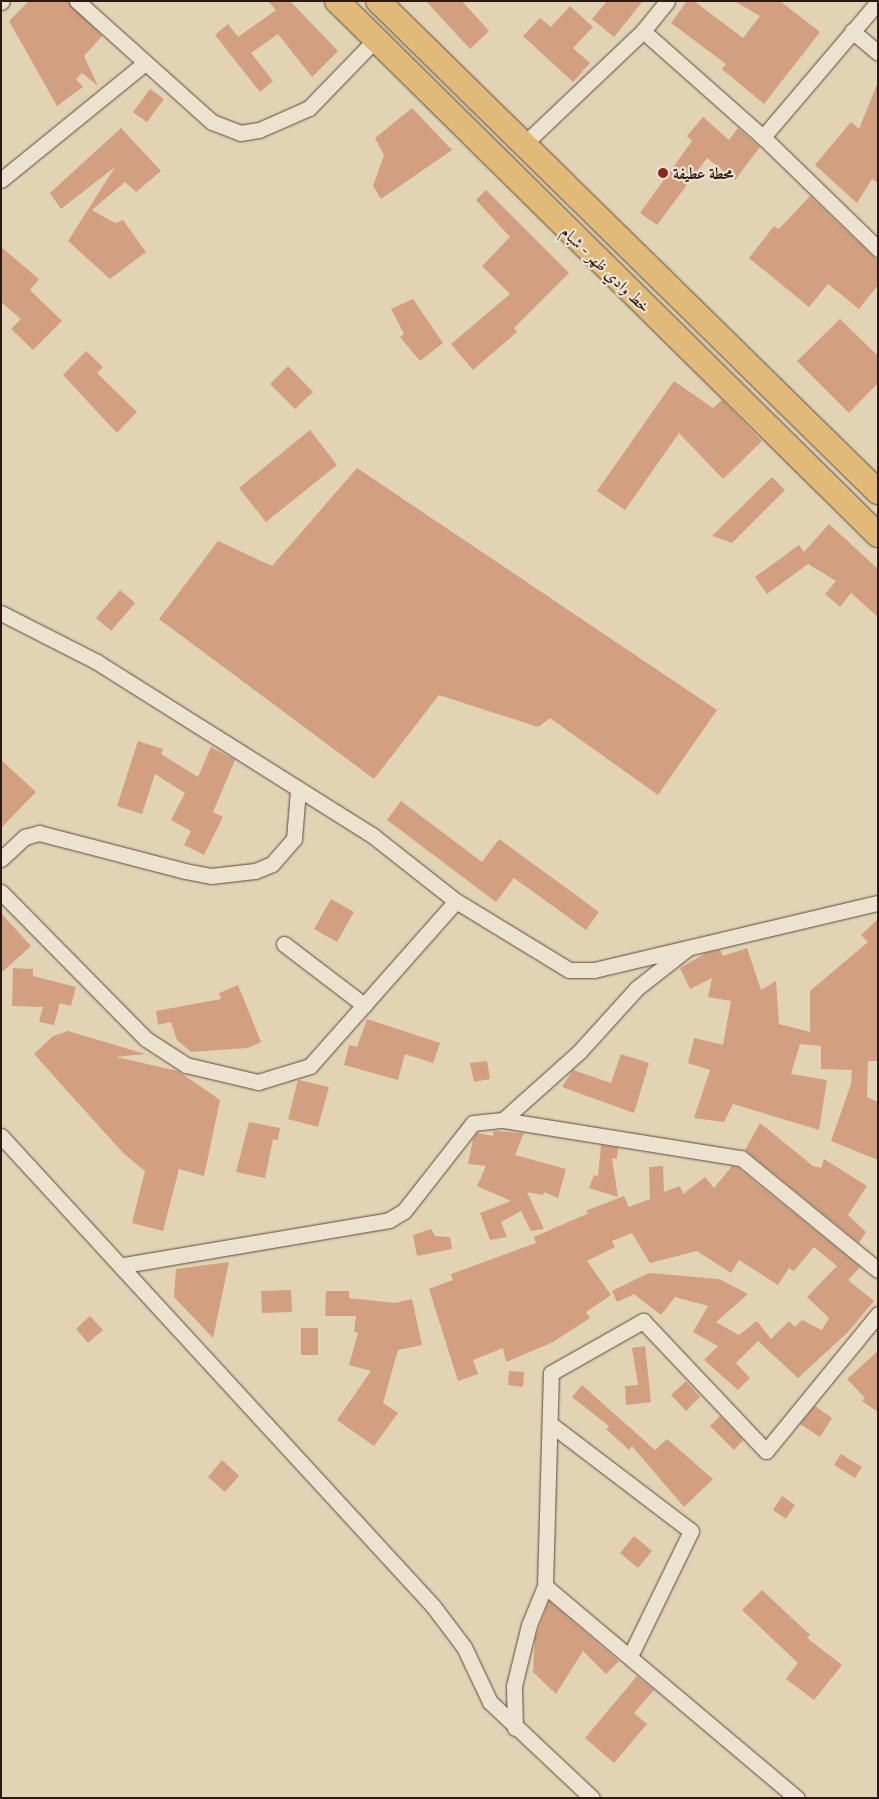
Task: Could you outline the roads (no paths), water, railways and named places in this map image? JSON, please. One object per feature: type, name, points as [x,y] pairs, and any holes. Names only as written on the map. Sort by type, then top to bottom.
[{"type":"main road","name":"خط وادي ظهر - شبام","points":[[337,1],[878,535]]},
{"type":"main road","name":"خط وادي ظهر - شبام","points":[[378,1],[522,146],[878,492]]},
{"type":"street","points":[[77,1],[212,122],[230,131],[249,132],[317,102],[375,40]]},
{"type":"street","points":[[522,146],[643,31],[667,1]]},
{"type":"street","points":[[763,136],[878,2]]},
{"type":"street","points":[[643,31],[763,136],[878,249]]},
{"type":"street","points":[[852,31],[878,53]]},
{"type":"street","points":[[1,180],[145,63]]},
{"type":"street","points":[[1,613],[97,662],[372,835],[456,901],[576,972],[693,945],[874,908]]},
{"type":"street","points":[[1,859],[25,838],[39,833],[211,876],[255,871],[272,864],[294,839],[298,790]]},
{"type":"street","points":[[1,892],[146,1039],[186,1065],[237,1080],[278,1080],[310,1066],[456,901]]},
{"type":"street","points":[[284,944],[364,1005]]},
{"type":"street","points":[[503,1120],[579,1052],[637,988],[693,945]]},
{"type":"street","points":[[124,1265],[389,1220],[404,1211],[473,1123],[503,1120],[741,1158],[878,1270]]},
{"type":"street","points":[[1,1136],[124,1265],[433,1606],[464,1647],[490,1702],[514,1728],[550,1756],[592,1798]]},
{"type":"street","points":[[514,1728],[514,1686],[529,1625],[545,1586],[553,1426],[551,1373],[643,1321],[766,1451],[878,1314]]},
{"type":"street","points":[[553,1426],[691,1531],[631,1654]]},
{"type":"street","points":[[545,1586],[631,1654],[797,1798]]},
{"type":"street","points":[[550,1756],[578,1798]]},
{"type":"place","name":"محطة عطيفة","points":[[663,173]]}]
